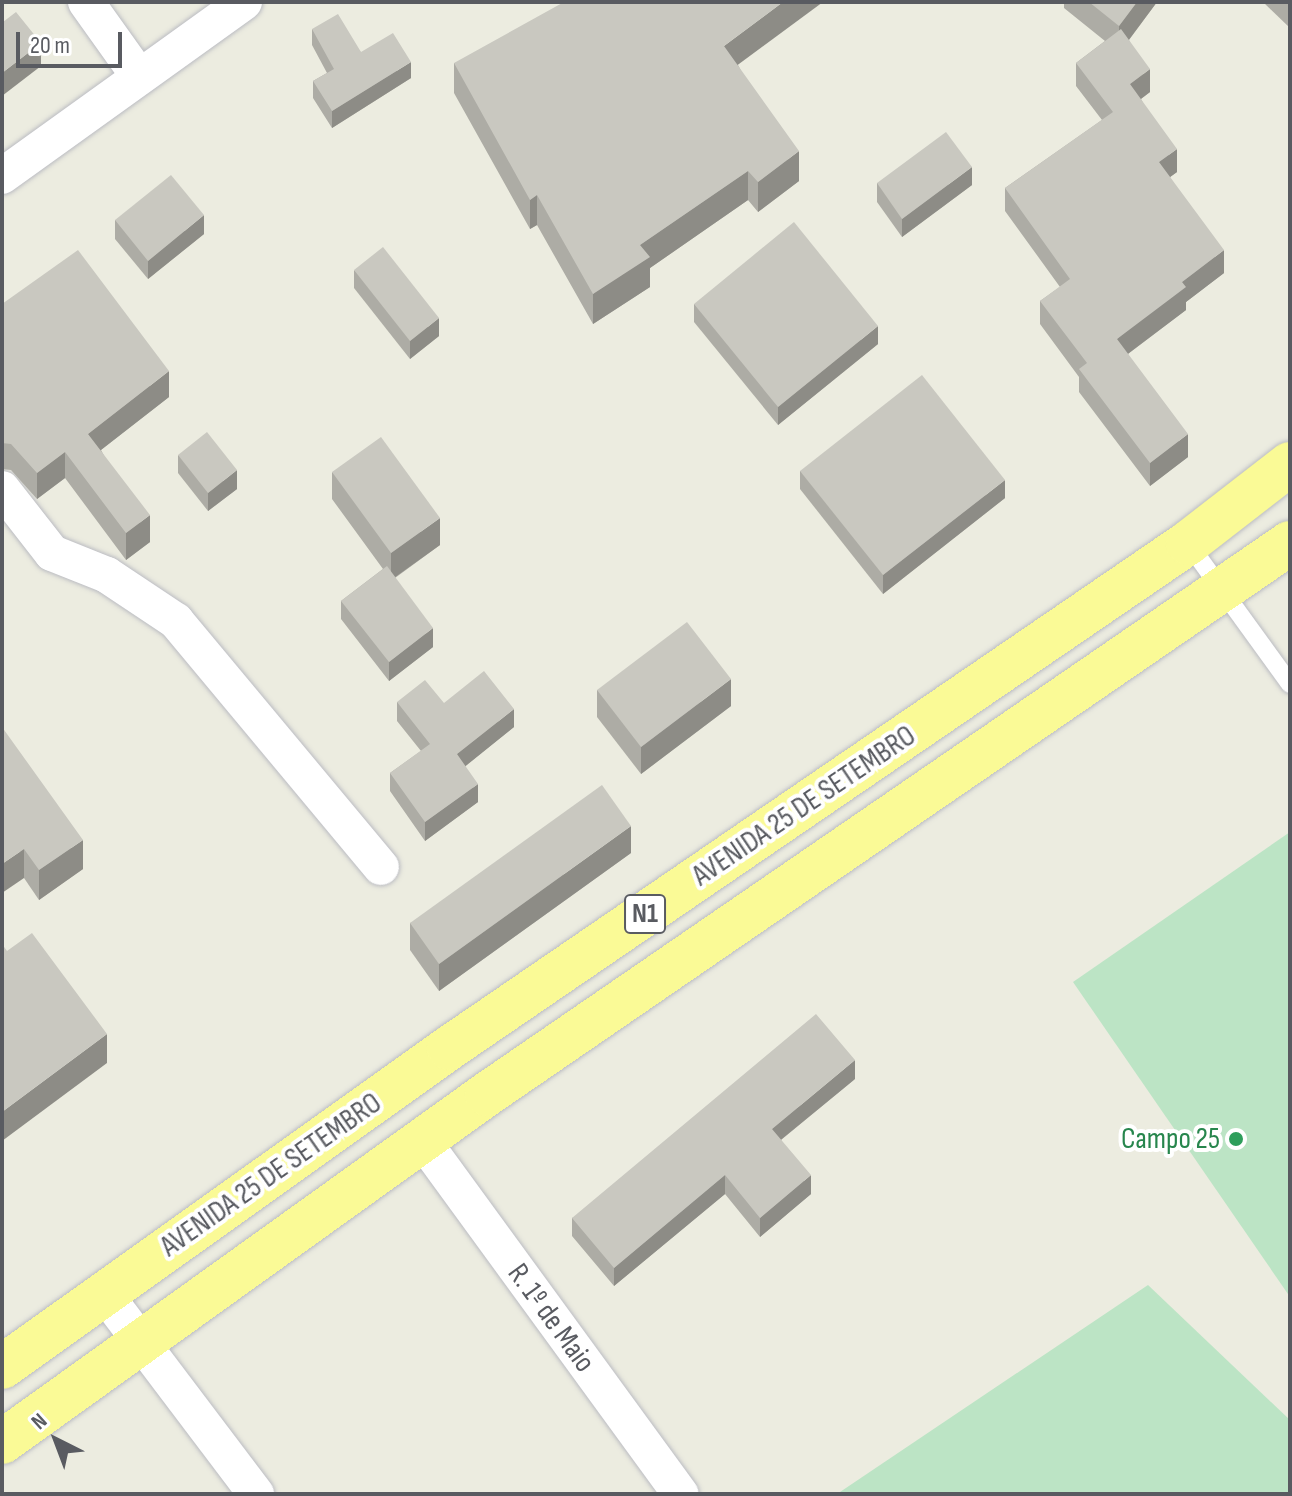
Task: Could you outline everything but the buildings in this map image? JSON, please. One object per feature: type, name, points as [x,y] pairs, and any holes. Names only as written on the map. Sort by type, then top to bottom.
[{"type":"highway","name":"AVENIDA 25 DE SETEMBRO","points":[[2,1367],[449,1048],[1188,543],[1290,464]]},
{"type":"highway","name":"AVENIDA 25 DE SETEMBRO","points":[[2,1442],[487,1094],[1290,543]]},
{"type":"highway","points":[[449,1048],[487,1094]]},
{"type":"street","points":[[86,2],[138,75]]},
{"type":"street","points":[[2,176],[138,75],[244,2]]},
{"type":"street","points":[[2,489],[52,553],[107,575],[176,621],[381,867]]},
{"type":"street","name":"R. 1º de Maio","points":[[423,1141],[680,1494]]},
{"type":"street","points":[[104,1293],[256,1494]]},
{"type":"lane","points":[[1188,543],[1290,684]]},
{"type":"green space","name":"Campo 25","points":[[1290,832],[1290,1297],[1073,982]]},
{"type":"green space","points":[[1148,1285],[1290,1420],[1290,1494],[837,1494]]},
{"type":"place","name":"Campo 25","points":[[1236,1139]]}]
